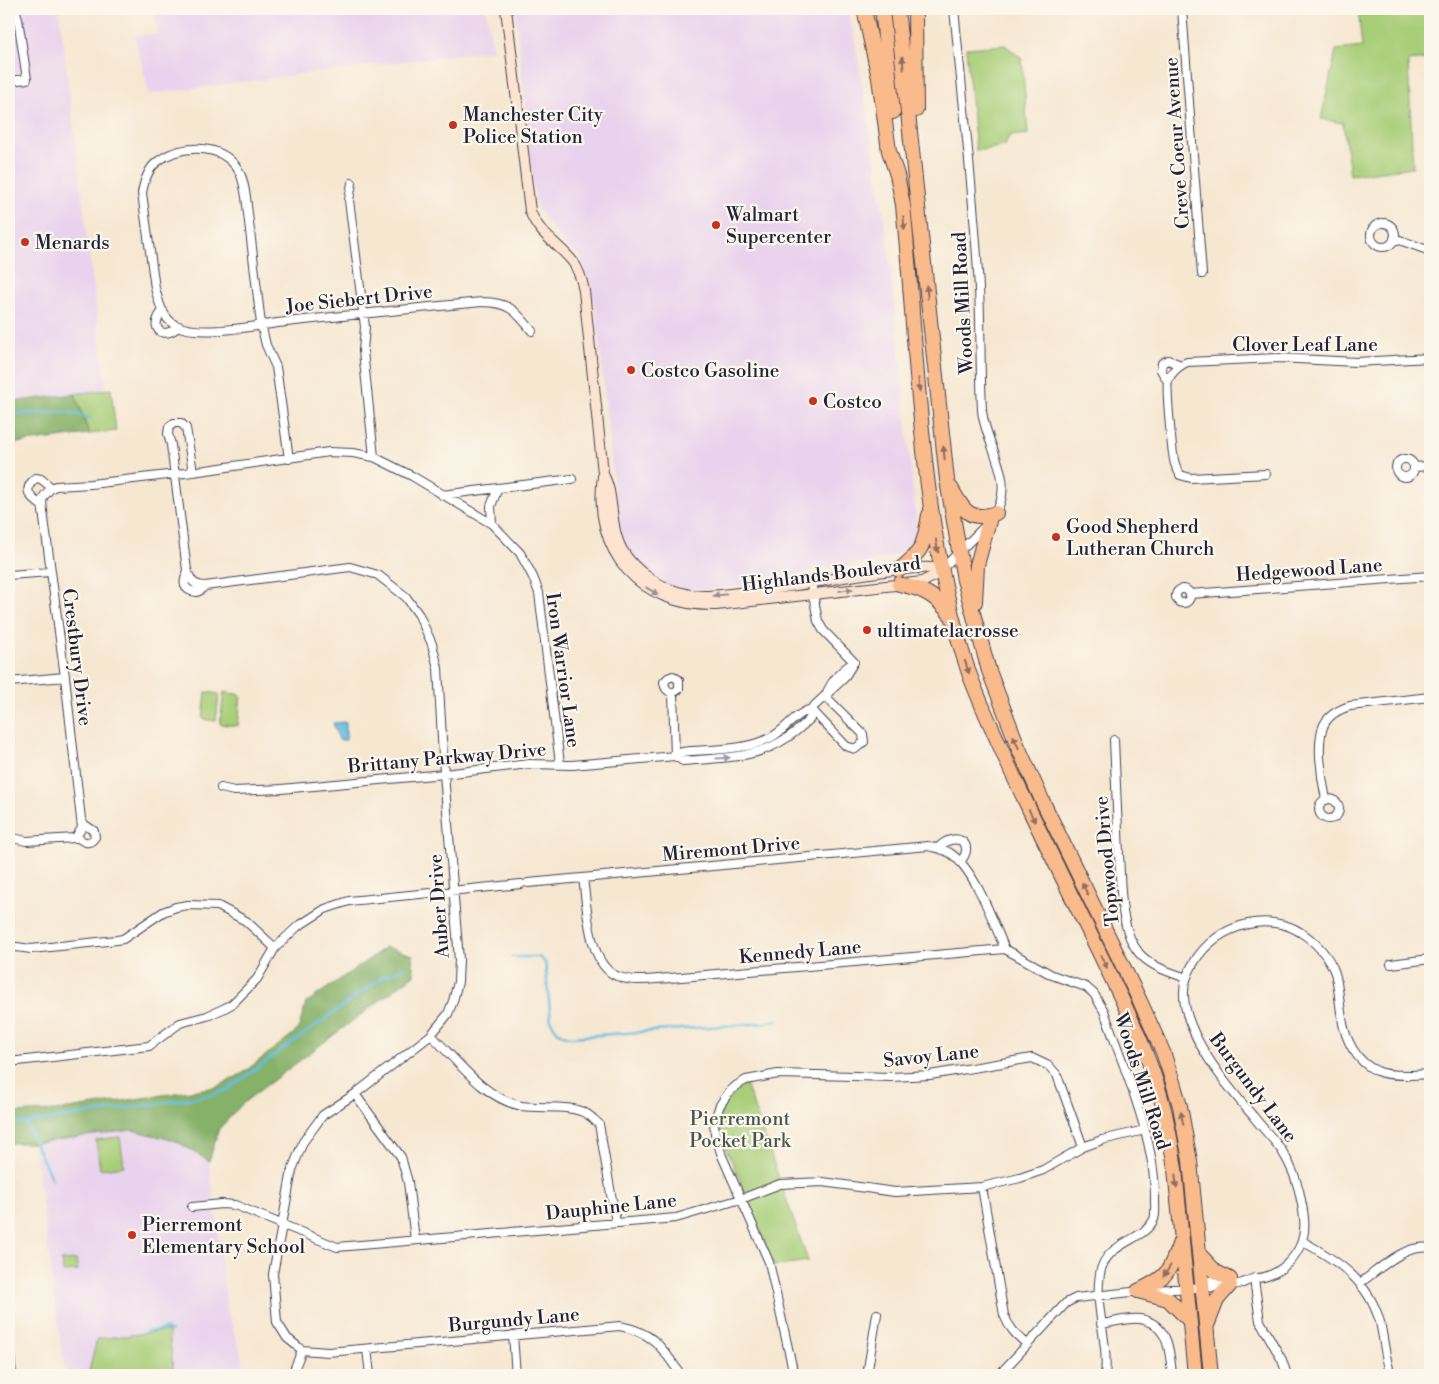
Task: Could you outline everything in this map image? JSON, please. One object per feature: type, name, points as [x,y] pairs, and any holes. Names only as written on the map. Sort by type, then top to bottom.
[{"type":"highway","points":[[864,9],[878,78],[889,151],[897,175]]},
{"type":"highway","points":[[882,9],[894,119],[897,175],[907,246],[920,411],[931,507],[953,618],[969,673],[994,733],[1149,1060],[1163,1104],[1171,1141],[1195,1375]]},
{"type":"highway","points":[[898,9],[947,480],[964,580],[974,620],[999,698],[1030,775],[1140,1001],[1166,1061],[1180,1106],[1191,1170],[1211,1375]]},
{"type":"highway","points":[[915,9],[916,181]]},
{"type":"highway","points":[[947,480],[966,511],[974,516],[993,517],[977,565],[974,620]]},
{"type":"highway","points":[[931,507],[924,543],[920,551],[899,577],[913,587],[928,593],[940,601],[953,618]]},
{"type":"highway","points":[[942,569],[950,571],[964,580]]},
{"type":"highway","points":[[1138,1291],[1155,1283],[1168,1272],[1182,1236]]},
{"type":"highway","points":[[1199,1254],[1216,1272],[1230,1282],[1217,1300],[1206,1326]]},
{"type":"highway","points":[[1138,1291],[1168,1299],[1190,1321]]},
{"type":"street","points":[[9,81],[26,79],[18,19],[14,9]]},
{"type":"street","name":"Highlands Boulevard","points":[[506,9],[530,212],[538,228],[573,262],[581,276],[603,473],[609,491],[614,524],[621,548],[634,565],[649,578],[663,586],[685,594],[709,596],[812,583],[842,576],[899,577],[922,582],[942,569]]},
{"type":"street","name":"Woods Mill Road","points":[[942,569],[993,517],[1003,496],[1003,479],[984,425],[982,411],[979,288],[954,9]]},
{"type":"street","name":"Creve Coeur Avenue","points":[[1182,9],[1202,274]]},
{"type":"street","points":[[163,311],[155,288],[142,193],[144,184],[156,163],[170,154],[208,149],[220,153],[232,162],[239,171],[243,182],[264,337],[277,372],[289,459]]},
{"type":"street","points":[[352,183],[349,200],[365,327],[363,351],[374,457]]},
{"type":"street","points":[[1394,238],[1430,251]]},
{"type":"street","name":"Joe Siebert Drive","points":[[179,326],[169,333],[159,332],[156,327],[160,313],[163,311],[168,321],[179,326],[185,329],[204,330],[495,302],[517,312],[532,331]]},
{"type":"street","name":"Clover Leaf Lane","points":[[1266,474],[1191,478],[1180,475],[1175,465],[1172,449],[1168,382],[1160,370],[1162,363],[1168,360],[1181,365],[1187,362],[1278,358],[1356,362],[1430,358]]},
{"type":"street","points":[[1168,382],[1174,370],[1181,365]]},
{"type":"street","points":[[174,474],[168,431],[174,423],[181,423],[186,428],[193,472]]},
{"type":"street","name":"Iron Warrior Lane","points":[[51,488],[193,472],[329,452],[353,452],[374,457],[412,476],[492,524],[520,553],[533,577],[539,594],[560,764]]},
{"type":"street","points":[[1414,467],[1430,466]]},
{"type":"street","name":"Highlands Boulevard","points":[[603,473],[600,491],[604,523],[608,538],[616,555],[629,572],[654,592],[667,598],[686,604],[700,605],[813,594],[899,577]]},
{"type":"street","name":"Auber Drive","points":[[174,474],[188,572],[192,582],[196,585],[204,586],[350,567],[378,575],[406,597],[415,610],[432,644],[438,668],[444,774],[459,960],[458,982],[448,1014],[431,1035],[355,1094],[323,1115],[303,1142],[292,1170],[272,1274],[277,1322],[286,1338],[302,1350]]},
{"type":"street","points":[[42,506],[31,498],[29,494],[31,482],[36,478],[41,479],[51,488]]},
{"type":"street","points":[[442,494],[572,479]]},
{"type":"street","name":"Crestbury Drive","points":[[51,488],[44,496],[42,506],[50,572],[65,677],[82,825],[94,831],[95,837],[93,841],[88,843],[76,836]]},
{"type":"street","points":[[492,524],[491,506],[498,488]]},
{"type":"street","points":[[9,575],[50,572]]},
{"type":"street","name":"Hedgewood Lane","points":[[1190,594],[1430,576]]},
{"type":"street","points":[[812,583],[813,594]]},
{"type":"street","name":"Brittany Parkway Drive","points":[[221,788],[234,791],[281,789],[529,764],[572,765],[675,756],[683,761],[740,756],[767,749],[786,739],[810,720],[811,709],[825,696],[831,681],[844,668],[854,662],[823,630],[818,621],[813,594]]},
{"type":"street","points":[[9,682],[65,677]]},
{"type":"street","points":[[673,693],[675,756]]},
{"type":"street","points":[[811,709],[846,746],[855,749],[862,744],[864,742],[863,734],[825,696]]},
{"type":"street","points":[[1326,800],[1321,771],[1320,736],[1322,728],[1329,718],[1342,708],[1350,706],[1430,697]]},
{"type":"street","name":"Topwood Drive","points":[[1114,740],[1116,812],[1123,912],[1128,934],[1139,953],[1149,962],[1159,968],[1186,978]]},
{"type":"street","points":[[9,837],[26,841],[76,836],[82,825]]},
{"type":"street","name":"Miremont Drive","points":[[9,1062],[149,1046],[180,1024],[206,1016],[232,1004],[257,979],[275,948],[297,927],[326,909],[349,900],[928,846],[938,848],[949,839],[963,841],[966,847],[966,853],[960,862]]},
{"type":"street","points":[[938,848],[950,853],[960,862],[974,881],[1005,949]]},
{"type":"street","name":"Kennedy Lane","points":[[583,878],[592,942],[601,962],[616,976],[637,980],[1005,949]]},
{"type":"street","points":[[9,946],[31,949],[123,939],[163,912],[188,905],[218,906],[246,921],[275,948]]},
{"type":"street","name":"Burgundy Lane","points":[[999,1375],[1066,1302],[1076,1298],[1097,1295],[1187,1288],[1268,1276],[1285,1266],[1294,1256],[1302,1241],[1305,1224],[1300,1190],[1288,1162],[1281,1150],[1227,1084],[1195,1035],[1190,1025],[1185,1005],[1186,978],[1201,951],[1226,930],[1249,923],[1285,924],[1312,940],[1330,962],[1335,974],[1344,1032],[1348,1042],[1362,1060],[1376,1071],[1385,1074],[1416,1076],[1430,1074]]},
{"type":"street","name":"Woods Mill Road","points":[[1005,949],[1052,975],[1086,987],[1094,994],[1104,1011],[1145,1130],[1153,1166],[1155,1217],[1151,1224],[1135,1237],[1110,1253],[1100,1271],[1097,1295],[1106,1375]]},
{"type":"street","points":[[1391,964],[1430,959]]},
{"type":"street","points":[[431,1035],[478,1082],[499,1097],[521,1106],[575,1110],[586,1113],[599,1124],[616,1223]]},
{"type":"street","name":"Savoy Lane","points":[[741,1199],[722,1156],[715,1134],[714,1122],[717,1112],[729,1092],[737,1085],[746,1080],[778,1074],[892,1077],[930,1075],[1032,1058],[1048,1066],[1057,1075],[1083,1147]]},
{"type":"street","points":[[355,1094],[401,1156],[408,1182],[415,1240]]},
{"type":"street","name":"Dauphine Lane","points":[[192,1207],[222,1204],[244,1207],[280,1225],[337,1247],[676,1218],[741,1199],[780,1184],[823,1182],[895,1192],[982,1187],[1020,1178],[1043,1170],[1083,1147],[1102,1140],[1145,1130]]},
{"type":"street","points":[[982,1187],[1004,1315],[1014,1333],[1027,1344]]},
{"type":"street","points":[[741,1199],[769,1262],[794,1375]]},
{"type":"street","points":[[1302,1241],[1337,1261],[1360,1283],[1368,1294],[1380,1322],[1391,1375]]},
{"type":"street","points":[[1360,1283],[1402,1253],[1418,1248],[1430,1248]]},
{"type":"street","points":[[1254,1279],[1260,1321],[1282,1360],[1287,1375]]},
{"type":"street","points":[[867,1375],[877,1314]]},
{"type":"street","points":[[1101,1324],[1139,1319],[1147,1321],[1162,1330],[1168,1342],[1172,1375]]},
{"type":"street","name":"Burgundy Lane","points":[[302,1350],[328,1352],[620,1326],[643,1333],[660,1346],[681,1375]]},
{"type":"street","points":[[513,1335],[516,1375]]},
{"type":"street","points":[[9,1347],[12,1375]]},
{"type":"street","points":[[367,1348],[370,1375]]},
{"type":"street","points":[[292,1375],[302,1350]]},
{"type":"shaded area","points":[[9,9],[59,9],[106,390],[9,402]]},
{"type":"shaded area","points":[[155,9],[486,9],[493,50],[149,94],[135,36],[158,33]]},
{"type":"shaded area","points":[[517,9],[847,9],[853,31],[888,242],[917,530],[909,551],[876,561],[824,569],[750,585],[703,590],[675,589],[646,572],[625,546],[618,522],[596,310],[580,256],[566,246],[536,207],[516,17]]},
{"type":"shaded area","name":"Pierremont Elementary School","points":[[132,1130],[176,1141],[209,1161],[227,1308],[247,1375],[65,1375],[34,1143]]},
{"type":"green space","points":[[1358,9],[1430,9],[1430,59],[1408,61],[1413,167],[1350,175],[1343,123],[1321,119],[1336,50],[1362,47]]},
{"type":"green space","points":[[1005,45],[1022,59],[1028,134],[1009,136],[1005,146],[976,151],[966,48]]},
{"type":"green space","points":[[111,389],[116,431],[89,434],[75,394]]},
{"type":"green space","points":[[75,394],[89,434],[9,444],[9,402]]},
{"type":"green space","points":[[206,692],[219,694],[216,721],[203,719]]},
{"type":"green space","points":[[224,692],[241,695],[238,726],[220,724]]},
{"type":"green space","points":[[386,947],[413,955],[414,975],[243,1103],[219,1129],[209,1161],[176,1141],[132,1130],[35,1143],[9,1143],[9,1113],[54,1111],[217,1087],[243,1073],[298,1030],[306,1003]]},
{"type":"green space","name":"Pierremont Pocket Park","points":[[746,1084],[808,1261],[774,1266],[722,1140],[719,1123],[724,1106]]},
{"type":"green space","points":[[120,1137],[124,1166],[100,1169],[96,1140]]},
{"type":"green space","points":[[76,1260],[78,1271],[63,1272],[61,1261]]},
{"type":"green space","points":[[169,1332],[174,1375],[88,1375],[97,1339]]},
{"type":"water","points":[[346,722],[346,740],[339,740],[333,723]]},
{"type":"waterway","points":[[9,414],[67,412],[90,418]]},
{"type":"waterway","points":[[511,957],[539,957],[545,962],[551,1021],[561,1034],[571,1037],[765,1023],[778,1020]]},
{"type":"waterway","points":[[9,1123],[26,1123],[213,1095],[228,1089],[384,976],[405,968]]},
{"type":"waterway","points":[[26,1123],[52,1180]]},
{"type":"waterway","points":[[146,1332],[164,1329],[171,1331]]},
{"type":"place","name":"Manchester City Police Station","points":[[453,125]]},
{"type":"place","name":"Walmart Supercenter","points":[[716,225]]},
{"type":"place","name":"Menards","points":[[25,242]]},
{"type":"place","name":"Costco Gasoline","points":[[631,370]]},
{"type":"place","name":"Costco","points":[[813,401]]},
{"type":"place","name":"Good Shepherd Lutheran Church","points":[[1056,537]]},
{"type":"place","name":"ultimatelacrosse","points":[[867,630]]},
{"type":"place","name":"Pierremont Elementary School","points":[[132,1235]]}]
